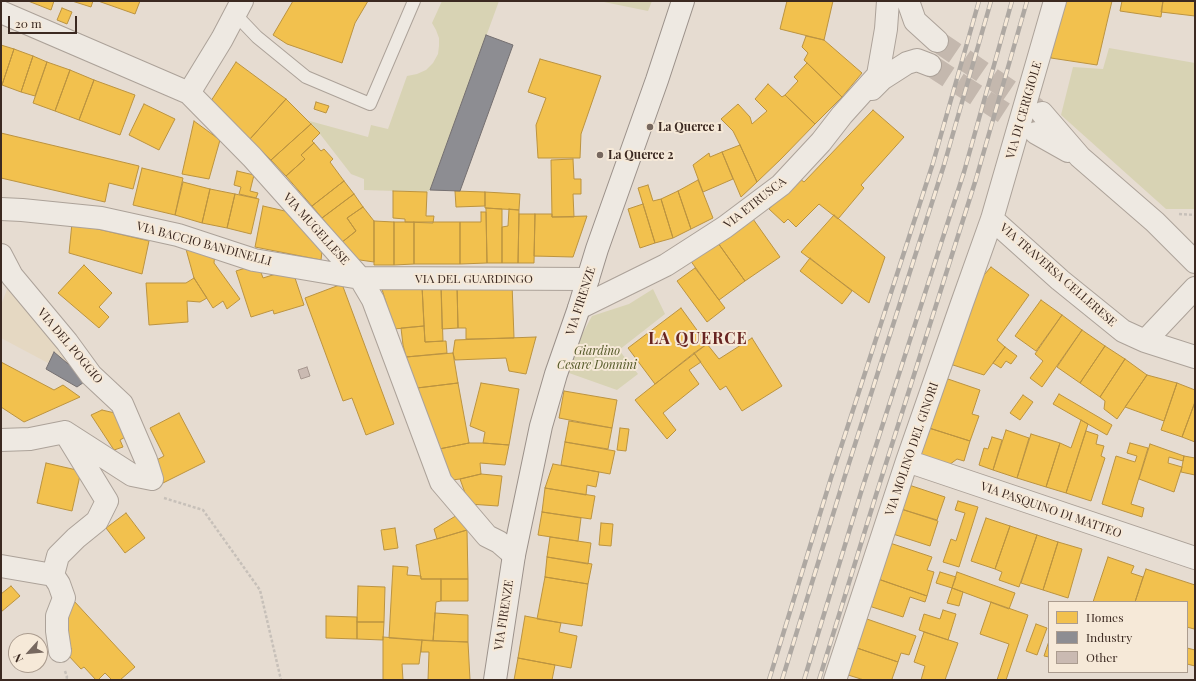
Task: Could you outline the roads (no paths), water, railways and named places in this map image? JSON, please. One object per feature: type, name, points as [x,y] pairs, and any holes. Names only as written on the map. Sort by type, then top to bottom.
[{"type":"street","name":"VIA FIRENZE","points":[[495,680],[514,555],[541,426],[556,374],[579,308],[597,249],[657,80],[683,1]]},
{"type":"street","name":"VIA ETRUSCA","points":[[579,308],[666,265],[725,227],[781,185],[821,142],[842,115],[878,75],[886,29],[888,1]]},
{"type":"street","points":[[908,1],[915,21],[937,41]]},
{"type":"street","name":"VIA DI CERIGIOLE","points":[[992,219],[1055,1]]},
{"type":"street","points":[[189,92],[222,39],[239,8]]},
{"type":"street","name":"VIA MUGELLESE","points":[[1,12],[189,92],[252,157],[360,278],[373,300],[441,482],[486,536],[499,542],[514,555]]},
{"type":"street","points":[[821,142],[882,79],[906,63],[917,60],[930,66]]},
{"type":"street","points":[[1042,113],[1080,157],[1155,222],[1195,262]]},
{"type":"street","points":[[1036,133],[1080,157]]},
{"type":"street","name":"VIA BACCIO BANDINELLI","points":[[1,209],[101,218],[178,235],[254,260],[360,278]]},
{"type":"street","name":"VIA TRAVERSA CELLERESE","points":[[992,219],[1060,280],[1123,331],[1145,341],[1195,357]]},
{"type":"street","name":"VIA MOLINO DEL GINORI","points":[[835,680],[907,461],[992,219]]},
{"type":"street","points":[[1,255],[6,277]]},
{"type":"street","name":"VIA DEL POGGIO","points":[[6,277],[67,342],[91,374],[122,404],[146,460],[152,479],[132,475],[65,432]]},
{"type":"street","name":"VIA DEL GUARDINGO","points":[[360,278],[588,279]]},
{"type":"street","points":[[1145,341],[1195,288]]},
{"type":"street","points":[[1,440],[30,439],[65,432],[108,501],[97,521],[76,538],[58,556],[53,575]]},
{"type":"street","name":"VIA PASQUINO DI MATTEO","points":[[907,461],[1195,558]]},
{"type":"street","points":[[1,566],[53,575],[59,584],[64,598],[57,616],[57,631],[60,651]]},
{"type":"lane","points":[[239,8],[257,37],[306,77],[370,104],[414,1]]},
{"type":"tunnel","points":[[937,41],[1041,112]]},
{"type":"tunnel","points":[[930,65],[1035,133]]},
{"type":"railway","points":[[769,680],[831,478],[933,163],[979,1]]},
{"type":"railway","points":[[782,680],[843,482],[944,165],[991,1]]},
{"type":"railway","points":[[804,680],[862,489],[964,172],[1012,1]]},
{"type":"railway","points":[[819,680],[976,179],[1027,1]]},
{"type":"place","name":"La Querce 1","points":[[650,127]]},
{"type":"place","name":"La Querce 2","points":[[600,155]]},
{"type":"district","name":"LA QUERCE","points":[[698,339]]},
{"type":"park label","name":"Giardino Cesare Donnini","points":[[597,358]]}]
